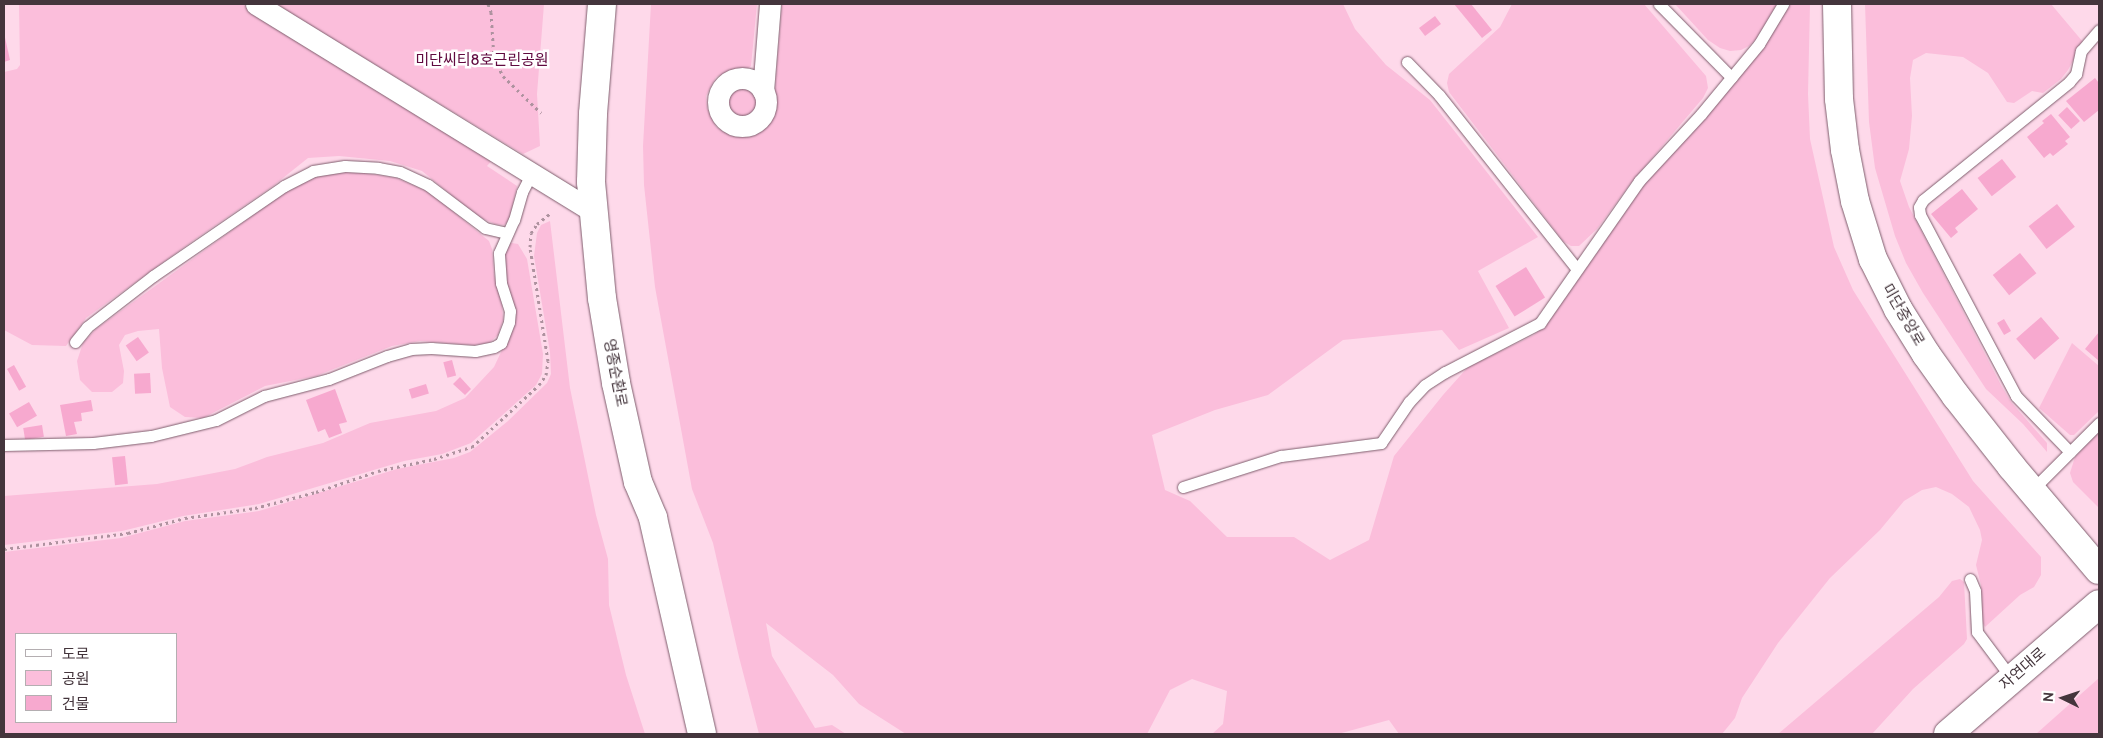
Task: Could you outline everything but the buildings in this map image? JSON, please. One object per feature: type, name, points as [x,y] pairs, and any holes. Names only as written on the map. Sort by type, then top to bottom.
[{"type":"main road","name":"영종순환로","points":[[602,4],[593,114],[592,211],[602,298],[616,382],[638,482],[653,518],[702,734]]},
{"type":"main road","name":"미단중앙로","points":[[1837,4],[1839,100],[1844,150],[1855,201],[1873,259],[1898,309],[1926,354],[1985,434],[2099,570]]},
{"type":"main road","name":"자연대로","points":[[1948,734],[2099,604]]},
{"type":"street","points":[[256,4],[592,211]]},
{"type":"street","points":[[763,91],[770,4]]},
{"type":"lane","points":[[1659,4],[1731,78]]},
{"type":"lane","points":[[1183,487],[1281,456],[1381,443],[1409,402],[1425,385],[1445,372],[1540,323],[1639,181],[1759,44],[1783,4]]},
{"type":"lane","points":[[2070,452],[2016,396],[1920,215],[1919,207],[1922,200],[2069,82],[2076,74],[2081,52],[2099,30]]},
{"type":"lane","points":[[1408,62],[1439,95],[1577,270]]},
{"type":"lane","points":[[75,342],[87,327],[154,276],[291,181],[313,171],[345,166],[407,174],[428,185],[473,221],[485,228],[507,233]]},
{"type":"lane","points":[[4,445],[94,444],[151,436],[216,420],[264,396],[329,379],[411,349],[431,348],[476,351],[494,347],[501,343],[510,322],[510,311],[501,283],[499,253],[514,220],[522,192],[531,174]]},
{"type":"lane","points":[[2032,490],[2099,423]]},
{"type":"lane","points":[[1970,579],[1976,591],[1977,632],[2012,679]]},
{"type":"path","points":[[488,4],[494,58],[503,76],[541,113]]},
{"type":"path","points":[[4,549],[128,533],[184,518],[255,508],[316,492],[378,471],[434,460],[472,448],[540,385],[546,375],[548,361],[530,247],[531,233],[537,224],[552,212]]},
{"type":"green space","points":[[19,4],[242,4],[492,160],[487,166],[517,186],[509,221],[504,225],[495,224],[477,216],[422,171],[390,161],[339,156],[308,158],[273,186],[86,318],[66,346],[32,345],[4,330],[4,72],[17,69],[20,65]]},
{"type":"green space","name":"미단씨티8호근린공원","points":[[275,4],[544,4],[537,94],[540,146],[523,154]]},
{"type":"green space","points":[[651,4],[757,4],[751,66],[747,69],[732,70],[716,77],[706,96],[707,108],[716,127],[724,132],[741,136],[751,134],[759,129],[771,113],[774,101],[782,4],[1343,4],[1355,29],[1386,65],[1430,100],[1538,237],[1478,271],[1509,328],[1459,350],[1442,330],[1343,340],[1268,395],[1215,410],[1152,435],[1165,490],[1190,501],[1227,537],[1294,537],[1330,560],[1369,540],[1394,456],[1443,395],[1468,367],[1534,335],[1546,325],[1640,187],[1758,53],[1791,4],[1810,4],[1808,94],[1810,139],[1834,247],[1853,290],[1973,481],[2041,557],[2041,575],[2034,587],[2020,595],[1985,627],[1982,622],[1981,585],[1976,565],[1982,540],[1980,530],[1969,507],[1952,494],[1936,487],[1922,490],[1904,501],[1880,530],[1830,578],[1778,643],[1742,698],[1735,718],[1722,734],[1399,734],[1389,720],[1338,734],[1212,734],[1223,724],[1227,691],[1192,679],[1170,690],[1147,734],[906,734],[859,704],[833,675],[766,623],[772,656],[815,728],[832,725],[846,734],[759,734],[713,543],[692,489],[655,287],[644,185],[643,146]]},
{"type":"green space","points":[[1512,4],[1644,4],[1706,76],[1708,88],[1703,98],[1630,184],[1597,229],[1579,246],[1571,246],[1563,241],[1449,92],[1447,83],[1449,74],[1500,27]]},
{"type":"green space","points":[[1675,4],[1777,4],[1756,39],[1749,46],[1741,50],[1730,51],[1720,48],[1708,40]]},
{"type":"green space","points":[[1865,4],[2051,4],[2083,42],[2061,79],[2043,93],[2032,91],[2014,103],[2007,102],[1988,73],[1963,57],[1926,53],[1913,60],[1910,78],[1912,116],[1909,149],[1900,181],[1909,207],[2001,385],[2011,402],[2047,443],[2047,452],[2023,424],[1986,389],[1923,293],[1906,263],[1895,236],[1875,168],[1869,122]]},
{"type":"green space","points":[[742,87],[748,88],[753,92],[757,97],[757,109],[753,114],[748,118],[742,119],[736,118],[731,114],[727,109],[726,103],[727,97],[731,92],[736,88]]},
{"type":"green space","points":[[352,171],[396,178],[429,192],[489,241],[492,249],[494,275],[502,305],[503,320],[498,335],[489,343],[473,345],[420,341],[392,346],[316,376],[265,386],[203,418],[185,417],[170,407],[162,368],[159,329],[138,331],[125,335],[119,345],[124,371],[123,383],[112,392],[92,392],[80,380],[77,361],[83,343],[96,329],[285,192],[317,176]]},
{"type":"green space","points":[[550,221],[570,388],[596,515],[608,559],[609,605],[626,675],[645,734],[4,734],[4,552],[121,538],[185,521],[259,511],[397,469],[454,458],[470,452],[508,421],[547,383],[551,374],[550,352],[534,256],[537,233],[541,225]]},
{"type":"green space","points":[[512,243],[518,244],[527,259],[543,354],[542,374],[536,385],[471,443],[442,454],[404,461],[259,504],[183,516],[122,531],[4,545],[4,496],[157,484],[235,469],[267,457],[323,443],[370,423],[436,411],[465,398],[494,367],[510,333],[503,260],[507,245]]},
{"type":"green space","points":[[2072,343],[2099,366],[2099,411],[2074,435],[2070,435],[2039,408]]},
{"type":"green space","points":[[2099,431],[2099,508],[2073,482],[2070,473],[2075,457]]},
{"type":"green space","points":[[1960,579],[1964,582],[1967,639],[1964,644],[1913,689],[1872,734],[1778,734],[1939,597],[1952,581]]},
{"type":"green space","points":[[2099,678],[2099,734],[2036,734]]}]
